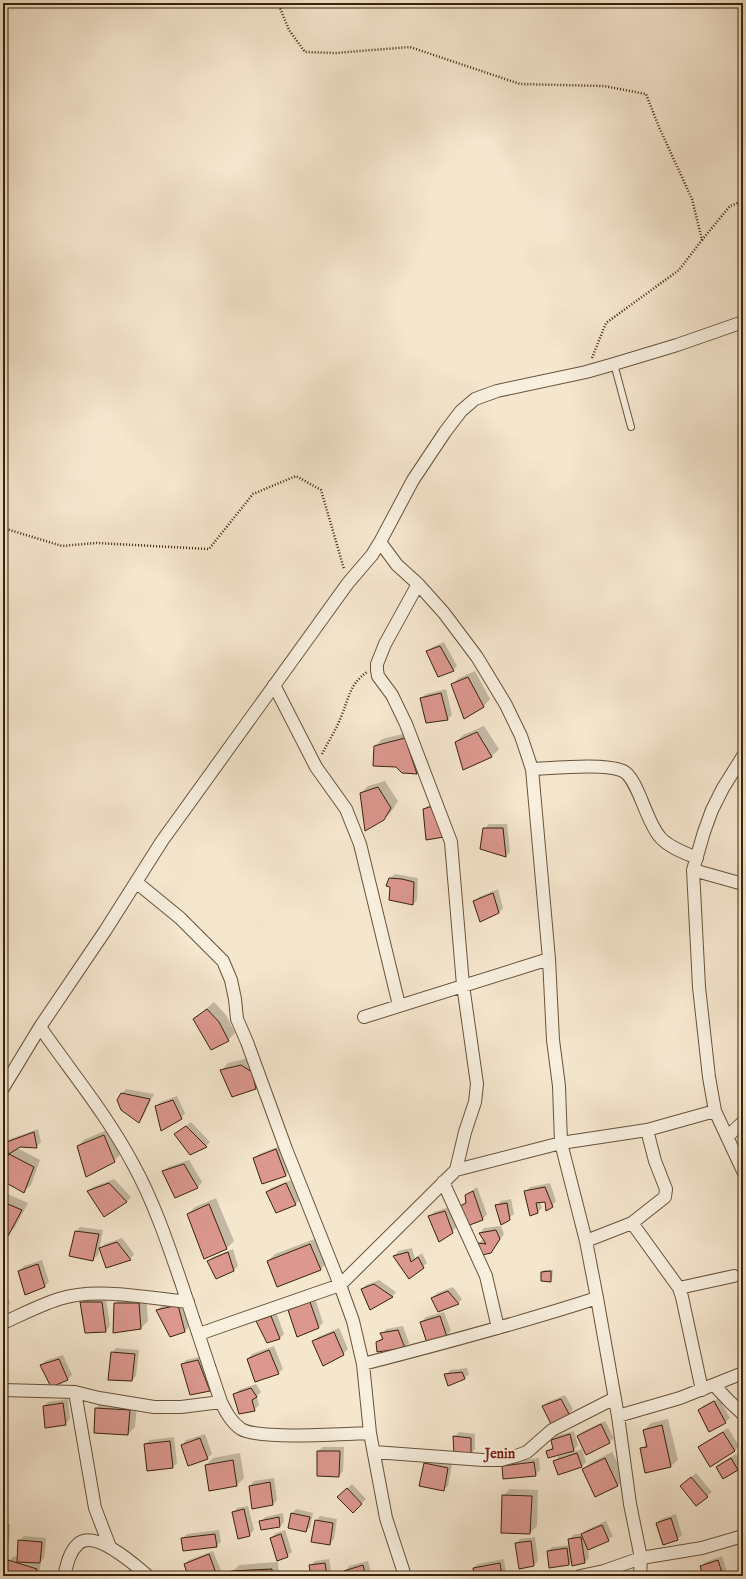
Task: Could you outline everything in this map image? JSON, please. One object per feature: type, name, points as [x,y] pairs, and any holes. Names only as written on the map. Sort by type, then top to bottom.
[{"type":"street","points":[[3,1088],[40,1027],[106,931],[162,841],[348,583],[372,555],[413,480],[445,432],[469,403],[483,395],[497,391],[586,372],[614,364],[677,345],[743,322]]},
{"type":"street","points":[[380,542],[397,565],[418,584],[459,632],[506,705],[521,736],[532,769],[549,959],[553,1040],[559,1086],[560,1143],[586,1240],[597,1298],[618,1416],[630,1504],[641,1558],[640,1576]]},
{"type":"street","points":[[418,584],[392,629],[376,664],[378,676],[392,695],[406,724],[451,842],[463,985],[477,1084],[476,1102],[465,1132],[456,1170]]},
{"type":"street","points":[[274,685],[316,767],[346,810],[360,844],[399,1005]]},
{"type":"street","points":[[743,756],[723,788],[712,810],[693,870],[699,987],[706,1056],[715,1111],[743,1171]]},
{"type":"street","points":[[532,769],[605,767],[622,770],[631,777],[638,791],[646,814],[660,838],[674,847],[697,858]]},
{"type":"street","points":[[693,870],[743,884]]},
{"type":"street","points":[[136,882],[180,918],[219,956],[226,966],[231,980],[239,1027],[247,1042],[297,1177],[340,1284],[352,1321],[363,1364],[370,1433],[386,1518],[405,1576]]},
{"type":"street","points":[[364,1016],[549,959]]},
{"type":"street","points":[[40,1027],[101,1110],[134,1165],[152,1203],[188,1302],[221,1402],[227,1415],[241,1429],[250,1433],[277,1435],[370,1433]]},
{"type":"street","points":[[198,1334],[340,1284],[456,1170],[560,1143],[647,1130],[681,1122],[715,1111]]},
{"type":"street","points":[[727,1136],[743,1122]]},
{"type":"street","points":[[586,1240],[632,1223],[661,1202],[666,1194],[647,1130]]},
{"type":"street","points":[[443,1182],[486,1276],[498,1328]]},
{"type":"street","points":[[632,1223],[679,1288],[702,1390]]},
{"type":"street","points":[[679,1288],[734,1276]]},
{"type":"street","points":[[3,1323],[60,1299],[82,1294],[130,1296],[188,1302]]},
{"type":"street","points":[[363,1364],[498,1328],[597,1298]]},
{"type":"street","points":[[618,1416],[667,1403],[743,1373]]},
{"type":"street","points":[[714,1385],[743,1414]]},
{"type":"street","points":[[3,1390],[74,1392],[99,1398],[154,1407],[181,1407],[221,1402]]},
{"type":"street","points":[[74,1392],[95,1508],[110,1547]]},
{"type":"street","points":[[374,1452],[501,1460],[527,1452],[552,1430],[615,1398]]},
{"type":"street","points":[[580,1576],[604,1571],[641,1558],[702,1548],[743,1536]]},
{"type":"street","points":[[64,1576],[70,1553],[79,1542],[91,1540],[100,1542],[110,1547],[148,1576]]},
{"type":"lane","points":[[614,364],[631,427]]},
{"type":"path","points":[[278,3],[289,30],[305,52],[336,53],[410,48],[520,84],[604,86],[646,94],[659,127],[692,199],[702,240]]},
{"type":"path","points":[[586,372],[606,323],[679,270],[730,206],[743,201]]},
{"type":"path","points":[[3,528],[62,546],[97,543],[209,549],[253,494],[296,476],[321,490],[348,583]]},
{"type":"path","points":[[316,767],[340,719],[349,691],[361,676],[376,664]]},
{"type":"building","points":[[440,646],[454,671],[438,677],[426,651]]},
{"type":"building","points":[[468,677],[484,707],[464,719],[451,684]]},
{"type":"building","points":[[441,693],[448,720],[426,723],[420,698]]},
{"type":"building","points":[[477,732],[492,757],[463,770],[455,742]]},
{"type":"building","points":[[405,738],[417,774],[402,773],[396,767],[373,766],[374,746]]},
{"type":"building","points":[[378,787],[391,808],[384,820],[365,831],[360,793]]},
{"type":"building","points":[[433,806],[444,837],[426,840],[423,809]]},
{"type":"building","points":[[483,828],[503,828],[506,857],[480,849]]},
{"type":"building","points":[[389,878],[414,882],[413,905],[389,900],[390,887],[386,886]]},
{"type":"building","points":[[493,893],[499,913],[480,922],[473,901]]},
{"type":"building","points":[[207,1009],[219,1022],[229,1041],[211,1050],[193,1019]]},
{"type":"building","points":[[241,1065],[252,1072],[256,1089],[232,1097],[220,1070]]},
{"type":"building","points":[[121,1093],[150,1099],[139,1123],[121,1110],[117,1100]]},
{"type":"building","points":[[173,1100],[182,1119],[161,1131],[155,1106]]},
{"type":"building","points":[[186,1126],[207,1147],[190,1155],[174,1134]]},
{"type":"building","points":[[34,1132],[37,1148],[20,1147],[9,1154],[4,1143]]},
{"type":"building","points":[[104,1135],[115,1162],[86,1177],[77,1146]]},
{"type":"building","points":[[276,1149],[286,1176],[262,1184],[253,1158]]},
{"type":"building","points":[[9,1154],[34,1167],[24,1193],[3,1181],[3,1164]]},
{"type":"building","points":[[184,1164],[198,1188],[175,1198],[162,1171]]},
{"type":"building","points":[[109,1183],[127,1202],[104,1217],[87,1191]]},
{"type":"building","points":[[286,1183],[296,1205],[276,1213],[266,1192]]},
{"type":"building","points":[[545,1187],[553,1207],[546,1211],[545,1202],[536,1203],[538,1213],[530,1216],[524,1191]]},
{"type":"building","points":[[473,1191],[483,1220],[467,1226],[460,1206],[466,1203],[465,1195]]},
{"type":"building","points":[[3,1202],[22,1210],[8,1236],[3,1234]]},
{"type":"building","points":[[507,1203],[510,1220],[501,1225],[495,1205]]},
{"type":"building","points":[[209,1204],[227,1249],[204,1259],[187,1214]]},
{"type":"building","points":[[445,1211],[453,1233],[439,1242],[428,1216]]},
{"type":"building","points":[[496,1230],[500,1239],[491,1253],[482,1255],[478,1243],[486,1244],[479,1233]]},
{"type":"building","points":[[75,1231],[99,1234],[93,1261],[69,1256]]},
{"type":"building","points":[[117,1242],[131,1260],[106,1268],[99,1248]]},
{"type":"building","points":[[310,1244],[321,1270],[277,1287],[267,1261]]},
{"type":"building","points":[[228,1252],[234,1271],[216,1279],[207,1261]]},
{"type":"building","points":[[408,1252],[411,1262],[418,1257],[424,1268],[409,1279],[393,1256]]},
{"type":"building","points":[[38,1264],[45,1287],[25,1295],[18,1271]]},
{"type":"building","points":[[551,1271],[551,1282],[541,1281],[541,1272]]},
{"type":"building","points":[[374,1284],[393,1297],[370,1310],[361,1289]]},
{"type":"building","points":[[448,1291],[459,1304],[438,1312],[431,1298]]},
{"type":"building","points":[[80,1302],[102,1302],[106,1332],[85,1333]]},
{"type":"building","points":[[310,1302],[319,1328],[297,1337],[288,1310]]},
{"type":"building","points":[[114,1303],[139,1303],[141,1329],[113,1333]]},
{"type":"building","points":[[178,1305],[185,1332],[170,1337],[156,1310]]},
{"type":"building","points":[[271,1316],[280,1339],[267,1343],[256,1321]]},
{"type":"building","points":[[440,1316],[447,1337],[427,1343],[420,1322]]},
{"type":"building","points":[[398,1330],[405,1348],[377,1352],[376,1342],[383,1339],[380,1333]]},
{"type":"building","points":[[334,1332],[344,1355],[323,1366],[312,1341]]},
{"type":"building","points":[[269,1350],[279,1374],[255,1382],[247,1359]]},
{"type":"building","points":[[111,1352],[135,1354],[132,1381],[108,1380]]},
{"type":"building","points":[[59,1359],[68,1380],[51,1387],[40,1365]]},
{"type":"building","points":[[198,1360],[210,1391],[190,1395],[181,1364]]},
{"type":"building","points":[[462,1372],[465,1379],[448,1386],[444,1374]]},
{"type":"building","points":[[251,1388],[257,1397],[252,1400],[255,1411],[239,1414],[233,1394]]},
{"type":"building","points":[[561,1399],[569,1414],[552,1426],[542,1406]]},
{"type":"building","points":[[714,1401],[726,1423],[709,1432],[698,1410]]},
{"type":"building","points":[[63,1403],[66,1425],[45,1428],[43,1406]]},
{"type":"building","points":[[95,1408],[130,1410],[128,1435],[94,1433]]},
{"type":"building","points":[[601,1424],[610,1443],[586,1455],[577,1436]]},
{"type":"building","points":[[662,1425],[671,1467],[645,1473],[640,1448],[647,1447],[643,1430]]},
{"type":"building","points":[[723,1432],[735,1451],[710,1467],[698,1447]]},
{"type":"building","points":[[570,1434],[574,1451],[548,1458],[546,1451],[553,1449],[551,1440]]},
{"type":"building","points":[[453,1436],[471,1438],[471,1455],[454,1454]]},
{"type":"building","points":[[200,1438],[208,1459],[188,1466],[181,1445]]},
{"type":"building","points":[[170,1441],[173,1468],[147,1471],[144,1444]]},
{"type":"building","points":[[317,1451],[340,1451],[339,1477],[317,1476]]},
{"type":"building","points":[[577,1453],[582,1467],[558,1475],[553,1461]]},
{"type":"building","points":[[605,1458],[618,1486],[595,1497],[582,1469]]},
{"type":"building","points":[[731,1458],[738,1470],[723,1479],[716,1467]]},
{"type":"building","points":[[233,1460],[237,1486],[209,1491],[205,1465]]},
{"type":"building","points":[[534,1462],[536,1476],[503,1479],[502,1466]]},
{"type":"building","points":[[424,1463],[448,1468],[444,1491],[419,1486]]},
{"type":"building","points":[[691,1477],[708,1497],[696,1506],[680,1486]]},
{"type":"building","points":[[270,1482],[273,1505],[252,1509],[249,1486]]},
{"type":"building","points":[[347,1488],[362,1504],[353,1513],[337,1497]]},
{"type":"building","points":[[502,1495],[532,1496],[530,1534],[501,1533]]},
{"type":"building","points":[[244,1509],[250,1536],[238,1539],[232,1512]]},
{"type":"building","points":[[291,1513],[310,1517],[306,1532],[288,1528]]},
{"type":"building","points":[[279,1517],[280,1527],[261,1530],[259,1521]]},
{"type":"building","points":[[671,1518],[678,1540],[663,1545],[656,1523]]},
{"type":"building","points":[[315,1520],[333,1523],[330,1545],[311,1542]]},
{"type":"building","points":[[602,1525],[609,1541],[588,1550],[581,1534]]},
{"type":"building","points":[[3,1528],[6,1528],[5,1549],[3,1548]]},
{"type":"building","points":[[215,1534],[217,1547],[183,1551],[181,1538]]},
{"type":"building","points":[[281,1534],[288,1557],[277,1561],[270,1538]]},
{"type":"building","points":[[581,1537],[585,1563],[572,1566],[568,1539]]},
{"type":"building","points":[[18,1540],[42,1542],[40,1563],[17,1562]]},
{"type":"building","points":[[531,1541],[534,1566],[519,1569],[515,1543]]},
{"type":"building","points":[[567,1548],[569,1565],[549,1568],[547,1551]]},
{"type":"building","points":[[209,1554],[217,1576],[188,1576],[184,1564]]},
{"type":"building","points":[[8,1560],[37,1569],[35,1576],[4,1576]]},
{"type":"building","points":[[718,1560],[723,1576],[703,1576],[700,1566]]},
{"type":"building","points":[[325,1563],[327,1576],[311,1576],[309,1565]]},
{"type":"building","points":[[500,1563],[502,1576],[474,1576],[473,1568]]},
{"type":"building","points":[[363,1565],[366,1576],[345,1576],[344,1571]]},
{"type":"building","points":[[272,1569],[272,1576],[231,1576],[231,1571]]},
{"type":"district","name":"Jenin","points":[[500,1454]]}]
